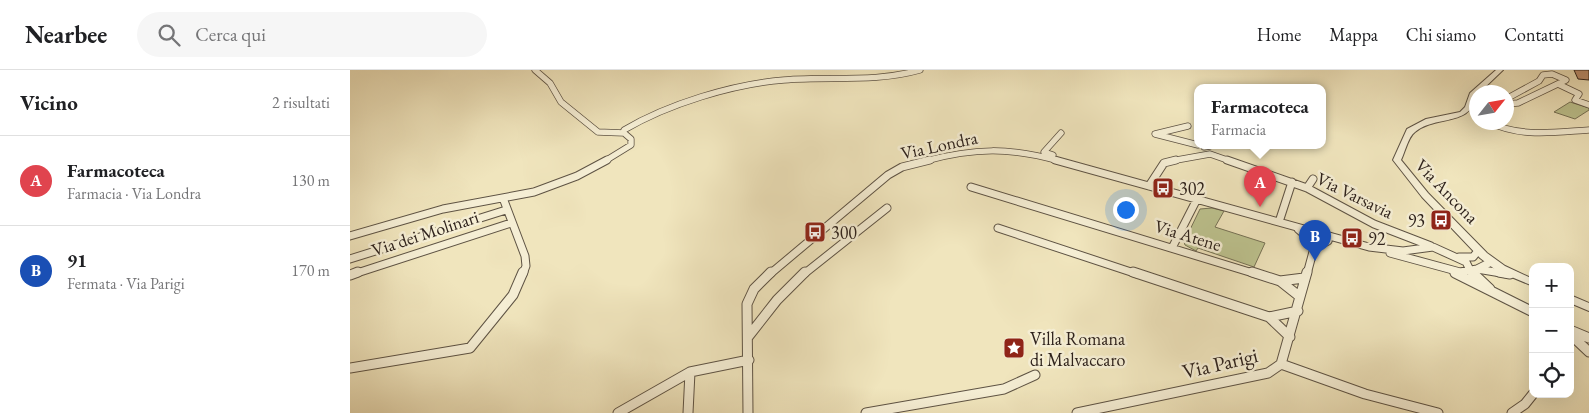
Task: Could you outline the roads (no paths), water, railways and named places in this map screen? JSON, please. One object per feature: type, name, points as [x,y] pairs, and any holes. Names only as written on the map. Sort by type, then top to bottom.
[{"type":"street","points":[[535,70],[550,83],[561,102],[598,132],[624,133],[624,130],[630,125],[655,113],[757,84],[782,80],[832,82],[888,79],[920,70]]},
{"type":"street","name":"Via Ancona","points":[[1489,85],[1500,70]]},
{"type":"street","points":[[1560,75],[1566,70]]},
{"type":"street","points":[[1514,95],[1539,81],[1541,72],[1560,75],[1566,80],[1515,104]]},
{"type":"street","points":[[1558,84],[1577,92],[1579,96],[1575,100],[1589,105]]},
{"type":"street","name":"Via Ancona","points":[[1469,108],[1459,116],[1429,121],[1415,126],[1407,135],[1397,160],[1407,176],[1478,251],[1491,262],[1513,275],[1529,281]]},
{"type":"street","points":[[1188,126],[1155,134],[1194,144]]},
{"type":"street","points":[[1508,130],[1516,132],[1589,130]]},
{"type":"street","name":"Via dei Molinari","points":[[350,236],[425,213],[504,198],[564,183],[593,170],[631,145],[631,139],[624,133]]},
{"type":"street","points":[[1061,133],[1044,152],[1087,164],[1085,168]]},
{"type":"street","points":[[1206,149],[1210,154]]},
{"type":"street","name":"Via Londra","points":[[748,413],[748,304],[754,289],[760,281],[888,175],[902,167],[948,155],[993,150],[1034,154],[1289,225]]},
{"type":"street","points":[[1149,186],[1164,163],[1186,157],[1210,154]]},
{"type":"street","name":"Via Varsavia","points":[[1210,154],[1307,188],[1374,224],[1402,234]]},
{"type":"street","points":[[1307,188],[1313,178]]},
{"type":"street","points":[[1279,222],[1292,182]]},
{"type":"street","name":"Via Atene","points":[[970,188],[1280,280]]},
{"type":"street","points":[[350,368],[470,348],[494,322],[513,295],[526,266],[525,256],[506,210],[504,198]]},
{"type":"street","points":[[1172,248],[1197,199]]},
{"type":"street","points":[[748,337],[763,314],[802,275],[887,208]]},
{"type":"street","name":"Via dei Molinari","points":[[350,259],[506,210]]},
{"type":"street","name":"Via dei Molinari","points":[[350,275],[511,223]]},
{"type":"street","points":[[1289,225],[1430,263],[1490,289],[1529,310]]},
{"type":"street","points":[[1289,225],[1321,244],[1346,240]]},
{"type":"street","points":[[998,228],[1269,317],[1290,337]]},
{"type":"street","points":[[1321,244],[1322,233]]},
{"type":"street","points":[[1402,234],[1456,256],[1475,270]]},
{"type":"street","points":[[1402,234],[1417,246],[1417,250],[1430,263]]},
{"type":"street","name":"Via Parigi","points":[[1077,413],[1268,373],[1281,364],[1298,310],[1299,296],[1304,278],[1321,244]]},
{"type":"street","points":[[1369,247],[1417,250],[1433,247]]},
{"type":"street","points":[[1468,258],[1476,255],[1478,251]]},
{"type":"street","points":[[1456,256],[1491,262]]},
{"type":"street","points":[[1490,289],[1473,275],[1475,270],[1491,262]]},
{"type":"street","points":[[1444,268],[1460,272],[1475,270],[1513,275]]},
{"type":"street","points":[[1280,280],[1304,278]]},
{"type":"street","points":[[1280,280],[1299,296]]},
{"type":"street","points":[[1574,301],[1589,307]]},
{"type":"street","points":[[1269,317],[1298,310]]},
{"type":"street","points":[[1574,332],[1589,338]]},
{"type":"street","points":[[1574,338],[1589,352]]},
{"type":"street","points":[[1579,342],[1589,346]]},
{"type":"street","points":[[618,413],[690,372],[749,360]]},
{"type":"street","points":[[1281,364],[1365,394],[1438,413]]},
{"type":"street","points":[[688,413],[690,372]]},
{"type":"street","points":[[866,413],[1004,389],[1035,375]]},
{"type":"street","points":[[1512,413],[1526,404],[1530,398]]},
{"type":"place","name":"302","points":[[1163,188]]},
{"type":"place","name":"Farmacoteca","points":[[1260,207]]},
{"type":"place","name":"93","points":[[1441,220]]},
{"type":"place","name":"300","points":[[815,232]]},
{"type":"place","name":"92","points":[[1352,238]]},
{"type":"place","name":"91","points":[[1315,261]]},
{"type":"place","name":"Villa Romana di Malvaccaro","points":[[1014,348]]}]
